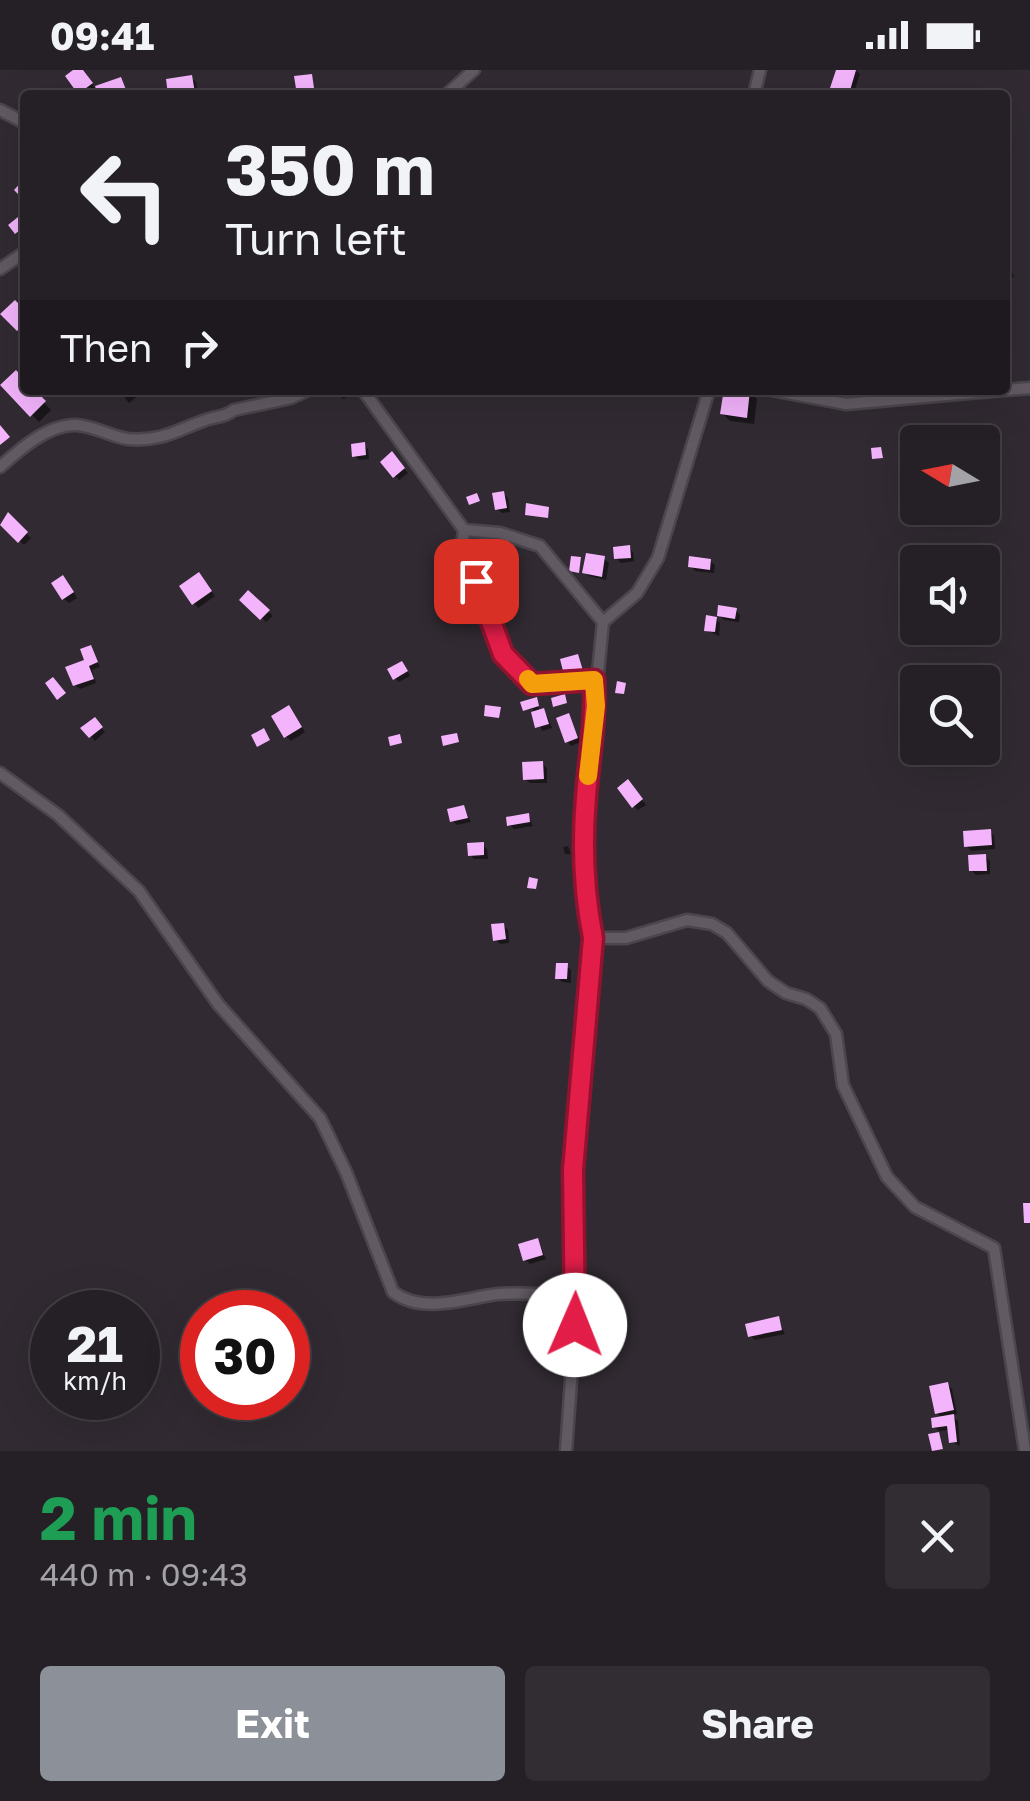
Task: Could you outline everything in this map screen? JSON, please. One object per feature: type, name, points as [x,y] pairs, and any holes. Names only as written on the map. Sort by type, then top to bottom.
[{"type":"street","points":[[452,90],[474,70]]},
{"type":"street","points":[[0,467],[22,446],[75,425],[127,439],[160,438],[234,410],[297,395]]},
{"type":"street","points":[[367,395],[464,530],[462,545],[503,654],[532,684],[594,680]]},
{"type":"street","points":[[566,1451],[576,1295],[573,1170],[593,938],[586,904],[585,803],[596,706],[594,680],[603,622],[636,593],[658,558],[707,395]]},
{"type":"street","points":[[798,395],[846,404],[948,395]]},
{"type":"street","points":[[464,530],[500,533],[540,546],[603,622]]},
{"type":"street","points":[[0,773],[58,815],[139,891],[218,1004],[320,1118],[346,1172],[393,1292],[405,1301],[449,1304],[500,1294],[576,1295]]},
{"type":"street","points":[[593,938],[626,938],[688,920],[712,924],[727,933],[768,981],[820,1008],[836,1034],[844,1085],[888,1177],[915,1207],[994,1248],[1026,1451]]},
{"type":"building","points":[[73,70],[83,70],[93,83],[83,90],[75,90],[65,76]]},
{"type":"building","points":[[836,70],[856,70],[850,90],[830,88]]},
{"type":"building","points":[[312,74],[314,90],[296,90],[294,76]]},
{"type":"building","points":[[192,75],[194,90],[167,90],[166,79]]},
{"type":"building","points":[[121,77],[126,90],[96,90],[95,86]]},
{"type":"building","points":[[20,215],[20,230],[15,234],[8,225]]},
{"type":"building","points":[[15,300],[20,305],[20,328],[17,331],[0,314]]},
{"type":"building","points":[[16,370],[20,374],[20,395],[40,395],[46,401],[30,417],[0,385]]},
{"type":"building","points":[[723,395],[749,395],[747,418],[720,414]]},
{"type":"building","points":[[0,425],[10,437],[0,445]]},
{"type":"building","points":[[365,442],[366,455],[352,457],[351,444]]},
{"type":"building","points":[[881,447],[883,458],[872,459],[871,448]]},
{"type":"building","points":[[392,451],[405,468],[393,478],[380,462]]},
{"type":"building","points":[[504,491],[507,508],[495,510],[492,493]]},
{"type":"building","points":[[477,493],[480,501],[469,505],[466,497]]},
{"type":"building","points":[[526,503],[549,507],[548,518],[525,515]]},
{"type":"building","points":[[8,512],[28,532],[18,543],[0,525]]},
{"type":"building","points":[[630,545],[631,558],[614,559],[613,547]]},
{"type":"building","points":[[586,553],[605,556],[602,577],[582,573]]},
{"type":"building","points":[[571,556],[581,557],[579,573],[569,571]]},
{"type":"building","points":[[689,556],[711,559],[710,570],[688,567]]},
{"type":"building","points":[[199,572],[212,591],[192,605],[179,586]]},
{"type":"building","points":[[63,575],[74,592],[62,600],[51,583]]},
{"type":"building","points":[[248,590],[270,610],[260,620],[239,600]]},
{"type":"building","points":[[718,605],[737,608],[735,619],[717,616]]},
{"type":"building","points":[[706,615],[717,617],[715,632],[704,631]]},
{"type":"building","points":[[91,645],[98,662],[89,666],[94,679],[73,686],[65,667],[84,660],[80,649]]},
{"type":"building","points":[[578,654],[584,674],[565,679],[560,659]]},
{"type":"building","points":[[402,661],[408,671],[393,680],[387,669]]},
{"type":"building","points":[[53,677],[66,693],[57,700],[45,683]]},
{"type":"building","points":[[617,681],[626,683],[624,694],[615,693]]},
{"type":"building","points":[[565,694],[567,703],[553,707],[551,698]]},
{"type":"building","points":[[537,697],[539,706],[523,711],[520,702]]},
{"type":"building","points":[[289,705],[302,727],[284,738],[271,716]]},
{"type":"building","points":[[485,705],[501,707],[499,718],[484,716]]},
{"type":"building","points":[[544,708],[549,724],[535,728],[531,712]]},
{"type":"building","points":[[569,713],[578,738],[565,743],[556,718]]},
{"type":"building","points":[[95,717],[103,727],[89,738],[80,728]]},
{"type":"building","points":[[264,728],[270,740],[257,747],[251,735]]},
{"type":"building","points":[[457,733],[459,742],[443,746],[441,736]]},
{"type":"building","points":[[400,734],[402,743],[390,746],[388,737]]},
{"type":"building","points":[[543,761],[544,779],[523,780],[522,762]]},
{"type":"building","points":[[628,779],[643,799],[632,808],[617,788]]},
{"type":"building","points":[[464,805],[468,818],[450,822],[447,809]]},
{"type":"building","points":[[529,813],[530,822],[507,826],[506,817]]},
{"type":"building","points":[[991,829],[992,845],[964,847],[963,831]]},
{"type":"building","points":[[484,842],[484,855],[468,856],[467,843]]},
{"type":"building","points":[[986,854],[987,871],[969,871],[968,855]]},
{"type":"building","points":[[529,877],[538,879],[536,889],[527,888]]},
{"type":"building","points":[[504,923],[506,939],[493,941],[491,924]]},
{"type":"building","points":[[556,963],[568,963],[567,979],[555,979]]},
{"type":"building","points":[[1023,1203],[1030,1203],[1030,1223],[1024,1223]]},
{"type":"building","points":[[538,1238],[543,1255],[523,1261],[518,1244]]},
{"type":"building","points":[[779,1316],[782,1330],[748,1337],[745,1324]]},
{"type":"building","points":[[948,1382],[954,1410],[935,1414],[929,1386]]},
{"type":"building","points":[[954,1414],[957,1442],[949,1443],[947,1426],[932,1428],[931,1418]]},
{"type":"building","points":[[939,1432],[943,1449],[932,1451],[928,1434]]},
{"type":"slow traffic","points":[[528,679],[532,684],[594,680],[596,706],[588,776]]},
{"type":"route","points":[[476,581],[503,654],[532,684],[594,680],[596,706],[585,803],[586,904],[593,938],[573,1170],[575,1325]]}]
